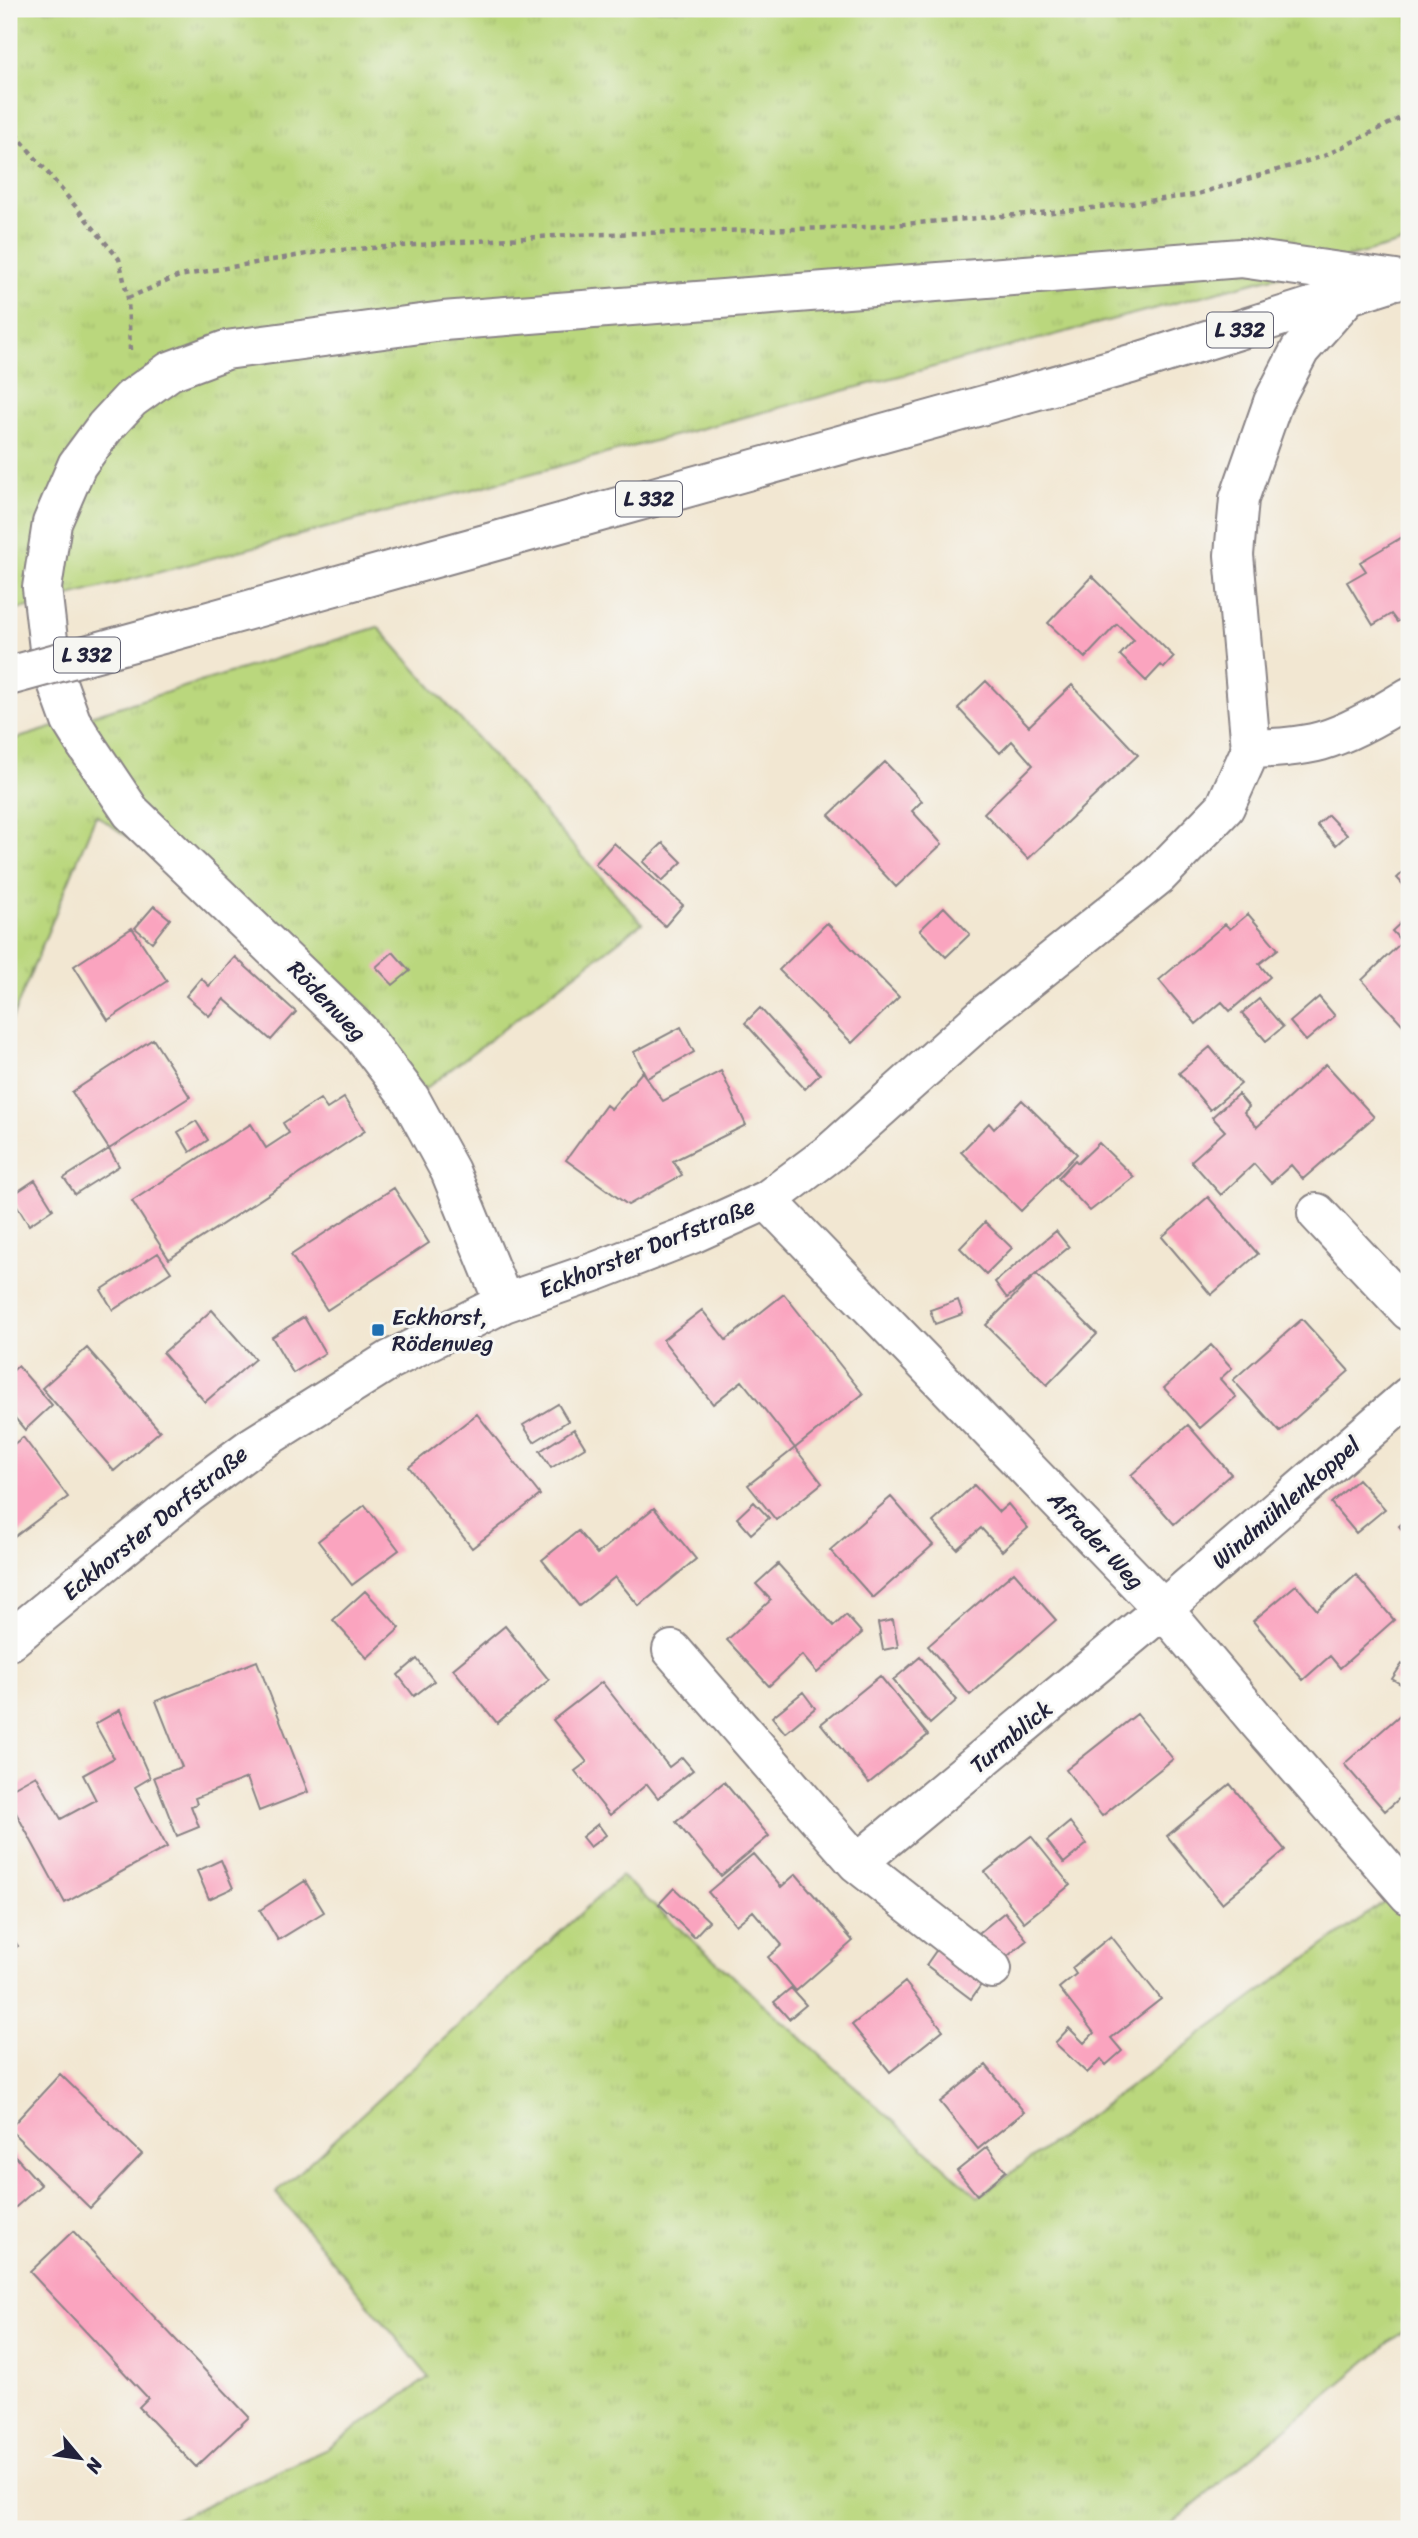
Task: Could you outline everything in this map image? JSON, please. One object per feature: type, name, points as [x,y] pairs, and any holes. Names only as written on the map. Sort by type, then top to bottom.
[{"type":"street","name":"Rödenweg","points":[[504,1303],[450,1171],[410,1098],[359,1031],[131,812],[71,721],[51,666],[42,588],[52,523],[77,465],[105,427],[131,400],[170,371],[226,350],[443,321],[1241,258],[1402,278]]},
{"type":"street","name":"L 332","points":[[9,676],[1131,364],[1402,278]]},
{"type":"street","points":[[1348,296],[1300,350],[1273,402],[1239,499],[1234,555],[1251,749],[1323,741],[1409,697]]},
{"type":"street","name":"Eckhorster Dorfstraße","points":[[9,1641],[188,1494],[253,1446],[390,1360],[504,1303],[692,1234],[766,1200],[830,1153],[989,1012],[1159,875],[1224,807],[1251,749]]},
{"type":"street","name":"Afrader Weg","points":[[766,1200],[1163,1609],[1409,1895]]},
{"type":"street","points":[[1317,1213],[1409,1311]]},
{"type":"street","name":"Windmühlenkoppel","points":[[1163,1609],[1409,1396]]},
{"type":"street","name":"Turmblick","points":[[857,1863],[1163,1609]]},
{"type":"street","points":[[672,1650],[857,1863],[992,1969]]},
{"type":"path","points":[[128,298],[179,276],[325,251],[570,235],[867,227],[1077,210],[1194,195],[1324,156],[1409,114]]},
{"type":"path","points":[[9,126],[120,259],[128,298],[131,400]]},
{"type":"green space","points":[[9,9],[1409,9],[1409,241],[9,612]]},
{"type":"green space","points":[[378,627],[642,923],[425,1089],[279,941],[96,815],[9,1026],[9,741]]},
{"type":"green space","points":[[621,1876],[978,2197],[1393,1895],[1409,1911],[1409,2326],[1165,2529],[154,2529],[327,2449],[429,2377],[276,2193]]},
{"type":"building","points":[[1404,536],[1409,544],[1409,615],[1397,622],[1391,614],[1373,625],[1347,582],[1366,571],[1360,562]]},
{"type":"building","points":[[1092,576],[1174,657],[1164,668],[1161,665],[1146,681],[1120,655],[1134,640],[1117,624],[1085,658],[1048,623]]},
{"type":"building","points":[[986,681],[1029,726],[1072,685],[1138,755],[1028,859],[984,813],[1033,765],[1012,741],[1000,753],[958,708]]},
{"type":"building","points":[[885,762],[922,801],[912,811],[942,844],[896,887],[829,815]]},
{"type":"building","points":[[1328,815],[1347,835],[1336,845],[1317,825]]},
{"type":"building","points":[[614,843],[683,905],[665,926],[595,864]]},
{"type":"building","points":[[663,843],[682,862],[662,881],[643,862]]},
{"type":"building","points":[[1409,867],[1409,891],[1397,878]]},
{"type":"building","points":[[154,906],[170,919],[152,942],[135,928]]},
{"type":"building","points":[[944,907],[970,934],[946,957],[920,930]]},
{"type":"building","points":[[1248,914],[1278,949],[1259,964],[1270,977],[1230,1011],[1222,1002],[1196,1024],[1159,980],[1225,924],[1230,929]]},
{"type":"building","points":[[1405,919],[1409,923],[1409,1021],[1404,1026],[1362,980],[1402,942],[1392,931]]},
{"type":"building","points":[[827,923],[899,997],[852,1043],[779,970]]},
{"type":"building","points":[[132,928],[167,981],[108,1020],[74,966]]},
{"type":"building","points":[[393,952],[410,971],[393,985],[376,967]]},
{"type":"building","points":[[235,957],[296,1012],[271,1040],[224,999],[209,1016],[186,996],[201,978],[209,986]]},
{"type":"building","points":[[1319,997],[1335,1016],[1306,1041],[1290,1022]]},
{"type":"building","points":[[1259,999],[1283,1027],[1266,1041],[1242,1013]]},
{"type":"building","points":[[760,1008],[820,1074],[805,1089],[745,1023]]},
{"type":"building","points":[[681,1027],[694,1052],[647,1078],[634,1052]]},
{"type":"building","points":[[153,1039],[190,1097],[109,1149],[72,1092]]},
{"type":"building","points":[[1210,1047],[1241,1084],[1210,1110],[1179,1073]]},
{"type":"building","points":[[1326,1064],[1374,1117],[1303,1179],[1291,1165],[1271,1183],[1254,1164],[1221,1195],[1191,1161],[1225,1131],[1212,1117],[1238,1094],[1249,1107],[1244,1112],[1257,1127]]},
{"type":"building","points":[[721,1071],[746,1125],[673,1161],[682,1175],[628,1205],[566,1160],[606,1105],[611,1109],[642,1072],[663,1101]]},
{"type":"building","points":[[344,1098],[365,1131],[169,1259],[132,1201],[251,1124],[266,1148],[289,1133],[283,1123],[320,1099],[327,1109]]},
{"type":"building","points":[[1022,1100],[1077,1154],[1021,1211],[961,1152],[989,1123],[994,1129]]},
{"type":"building","points":[[196,1121],[208,1140],[190,1152],[178,1132]]},
{"type":"building","points":[[1099,1143],[1134,1177],[1090,1211],[1058,1178],[1075,1160],[1078,1163]]},
{"type":"building","points":[[109,1149],[119,1166],[75,1194],[64,1178]]},
{"type":"building","points":[[35,1180],[53,1209],[29,1225],[11,1196]]},
{"type":"building","points":[[394,1188],[429,1243],[327,1310],[291,1255]]},
{"type":"building","points":[[1208,1197],[1258,1254],[1211,1295],[1162,1237]]},
{"type":"building","points":[[985,1222],[1012,1248],[986,1274],[960,1248]]},
{"type":"building","points":[[1056,1231],[1069,1247],[1007,1298],[995,1282]]},
{"type":"building","points":[[158,1253],[171,1272],[113,1310],[101,1290]]},
{"type":"building","points":[[1036,1274],[1097,1334],[1047,1385],[986,1325]]},
{"type":"building","points":[[784,1294],[863,1394],[795,1448],[742,1381],[713,1404],[663,1340],[702,1310],[726,1340]]},
{"type":"building","points":[[958,1300],[963,1314],[935,1324],[930,1310]]},
{"type":"building","points":[[212,1310],[255,1359],[205,1402],[163,1353]]},
{"type":"building","points":[[304,1317],[325,1353],[293,1373],[272,1337]]},
{"type":"building","points":[[1302,1319],[1349,1371],[1280,1432],[1233,1380]]},
{"type":"building","points":[[1211,1345],[1232,1368],[1220,1379],[1236,1397],[1200,1428],[1164,1388]]},
{"type":"building","points":[[87,1348],[160,1431],[114,1471],[42,1388]]},
{"type":"building","points":[[18,1366],[52,1405],[25,1430],[9,1411],[9,1374]]},
{"type":"building","points":[[558,1404],[568,1421],[534,1442],[523,1425]]},
{"type":"building","points":[[477,1414],[540,1495],[472,1548],[409,1467]]},
{"type":"building","points":[[1188,1425],[1231,1474],[1174,1524],[1131,1475]]},
{"type":"building","points":[[574,1429],[585,1447],[551,1468],[540,1451]]},
{"type":"building","points":[[23,1437],[68,1497],[13,1538],[9,1533],[9,1448]]},
{"type":"building","points":[[795,1448],[822,1483],[776,1520],[748,1485]]},
{"type":"building","points":[[1358,1479],[1385,1509],[1356,1533],[1331,1503]]},
{"type":"building","points":[[974,1485],[999,1512],[1008,1504],[1028,1528],[1002,1551],[981,1528],[957,1549],[933,1522]]},
{"type":"building","points":[[891,1497],[933,1545],[873,1598],[830,1550]]},
{"type":"building","points":[[754,1502],[769,1518],[751,1534],[737,1518]]},
{"type":"building","points":[[365,1505],[399,1550],[352,1585],[318,1541]]},
{"type":"building","points":[[654,1508],[696,1559],[639,1606],[615,1577],[579,1606],[542,1560],[578,1531],[597,1554]]},
{"type":"building","points":[[1409,1517],[1409,1538],[1399,1526]]},
{"type":"building","points":[[778,1564],[834,1626],[846,1615],[862,1633],[817,1673],[802,1655],[769,1686],[727,1640],[771,1600],[756,1584]]},
{"type":"building","points":[[1014,1572],[1056,1620],[970,1695],[928,1646]]},
{"type":"building","points":[[1356,1575],[1394,1620],[1340,1668],[1330,1656],[1303,1680],[1253,1621],[1296,1585],[1317,1610]]},
{"type":"building","points":[[365,1591],[400,1628],[367,1658],[333,1620]]},
{"type":"building","points":[[893,1620],[898,1647],[883,1650],[878,1623]]},
{"type":"building","points":[[505,1626],[549,1680],[497,1723],[453,1669]]},
{"type":"building","points":[[920,1657],[957,1700],[930,1724],[893,1680]]},
{"type":"building","points":[[417,1659],[434,1681],[414,1696],[398,1675]]},
{"type":"building","points":[[257,1661],[308,1792],[259,1811],[247,1778],[195,1798],[197,1804],[191,1806],[199,1827],[177,1836],[154,1777],[182,1767],[156,1701]]},
{"type":"building","points":[[1402,1664],[1409,1668],[1409,1689],[1392,1679]]},
{"type":"building","points":[[880,1676],[928,1735],[869,1783],[821,1724]]},
{"type":"building","points":[[602,1682],[669,1767],[682,1757],[693,1770],[658,1798],[647,1784],[610,1815],[575,1771],[587,1762],[553,1720]]},
{"type":"building","points":[[803,1692],[815,1708],[785,1733],[772,1717]]},
{"type":"building","points":[[1409,1707],[1409,1790],[1385,1811],[1344,1764]]},
{"type":"building","points":[[120,1710],[150,1778],[135,1787],[167,1847],[65,1903],[9,1800],[9,1790],[36,1775],[61,1819],[96,1800],[83,1775],[114,1758],[95,1724]]},
{"type":"building","points":[[1137,1714],[1173,1759],[1102,1816],[1066,1770]]},
{"type":"building","points":[[724,1782],[769,1836],[721,1876],[676,1822]]},
{"type":"building","points":[[1230,1784],[1285,1850],[1222,1903],[1167,1836]]},
{"type":"building","points":[[1070,1822],[1087,1844],[1064,1863],[1047,1841]]},
{"type":"building","points":[[598,1824],[606,1835],[590,1847],[582,1837]]},
{"type":"building","points":[[1031,1836],[1070,1885],[1024,1922],[985,1872]]},
{"type":"building","points":[[753,1854],[781,1887],[796,1874],[853,1941],[796,1991],[768,1957],[782,1945],[753,1911],[736,1925],[708,1892]]},
{"type":"building","points":[[221,1860],[233,1888],[209,1899],[197,1871]]},
{"type":"building","points":[[305,1881],[324,1912],[278,1940],[260,1910]]},
{"type":"building","points":[[674,1888],[709,1921],[694,1937],[659,1904]]},
{"type":"building","points":[[1005,1912],[1027,1940],[1002,1961],[979,1933]]},
{"type":"building","points":[[9,1933],[18,1946],[9,1952]]},
{"type":"building","points":[[1111,1936],[1161,1999],[1111,2038],[1122,2051],[1106,2065],[1101,2059],[1087,2073],[1055,2043],[1069,2028],[1084,2043],[1094,2033],[1059,1988],[1076,1974],[1072,1968]]},
{"type":"building","points":[[938,1948],[983,1982],[971,1999],[926,1965]]},
{"type":"building","points":[[905,1982],[943,2030],[890,2072],[852,2025]]},
{"type":"building","points":[[791,1988],[806,2005],[789,2019],[774,2002]]},
{"type":"building","points":[[986,2065],[1024,2112],[978,2149],[940,2102]]},
{"type":"building","points":[[60,2074],[142,2154],[90,2208],[9,2129]]},
{"type":"building","points":[[987,2147],[1006,2171],[977,2195],[957,2171]]},
{"type":"building","points":[[9,2149],[41,2185],[9,2213]]},
{"type":"building","points":[[73,2231],[249,2417],[196,2467],[139,2407],[148,2398],[30,2272]]},
{"type":"place","name":"Eckhorst, Rödenweg","points":[[378,1330]]}]
